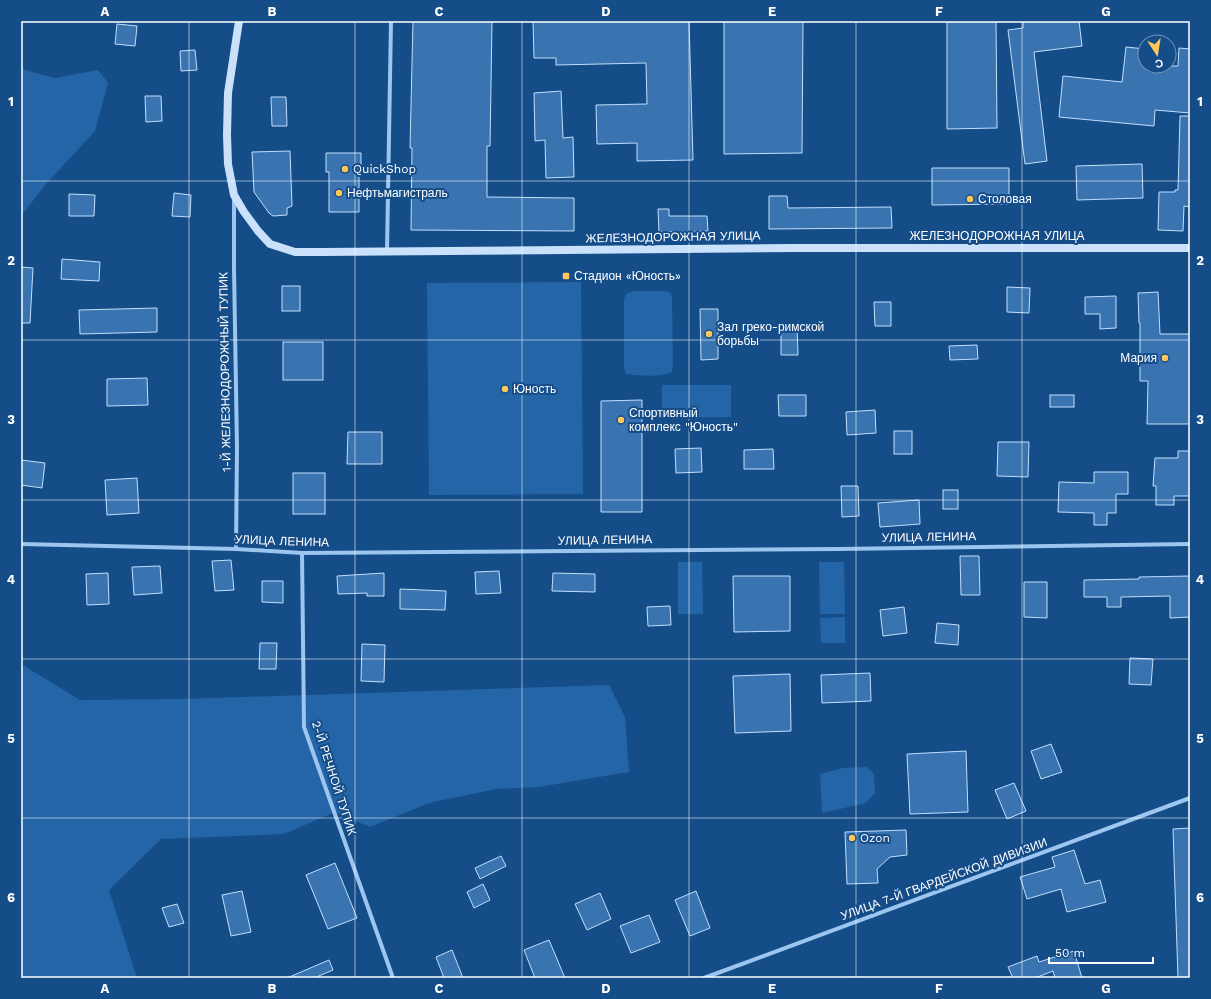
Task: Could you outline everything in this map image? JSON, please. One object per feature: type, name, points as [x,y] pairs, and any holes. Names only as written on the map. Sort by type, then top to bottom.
[{"type":"main road","name":"ЖЕЛЕЗНОДОРОЖНАЯ УЛИЦА","points":[[239,21],[228,94],[228,164],[234,195],[244,212],[270,244],[301,252],[789,248],[1190,248]]},
{"type":"street","points":[[387,252],[391,21]]},
{"type":"street","name":"1-Й ЖЕЛЕЗНОДОРОЖНЫЙ ТУПИК","points":[[234,195],[237,448],[236,549]]},
{"type":"street","name":"УЛИЦА ЛЕНИНА","points":[[21,544],[236,549],[302,553],[838,549],[1190,544]]},
{"type":"street","name":"2-Й РЕЧНОЙ ТУПИК","points":[[302,553],[304,727],[393,978]]},
{"type":"street","name":"УЛИЦА 7-Й ГВАРДЕЙСКОЙ ДИВИЗИИ","points":[[704,978],[1190,798]]},
{"type":"shaded area","points":[[21,66],[25,70],[55,78],[98,70],[108,83],[95,131],[46,184],[21,216]]},
{"type":"shaded area","name":"Юность","points":[[581,282],[583,494],[429,495],[427,283]]},
{"type":"shaded area","points":[[633,291],[665,291],[671,293],[673,368],[671,373],[648,376],[626,374],[624,368],[624,299],[626,294]]},
{"type":"shaded area","points":[[662,385],[731,385],[731,417],[662,418]]},
{"type":"shaded area","points":[[678,562],[702,562],[703,614],[678,614]]},
{"type":"shaded area","points":[[819,562],[844,562],[845,614],[820,614]]},
{"type":"shaded area","points":[[845,617],[845,643],[821,643],[820,618]]},
{"type":"shaded area","points":[[21,664],[80,700],[182,699],[609,685],[625,717],[629,772],[539,787],[496,789],[429,803],[370,827],[335,812],[284,834],[161,839],[109,890],[137,978],[21,978]]},
{"type":"shaded area","points":[[866,767],[874,774],[875,793],[866,803],[822,813],[820,774],[843,768]]},
{"type":"building","points":[[413,21],[492,21],[490,146],[487,146],[487,197],[574,198],[574,231],[411,230],[412,148],[410,148]]},
{"type":"building","points":[[533,21],[689,21],[693,160],[637,161],[637,143],[597,144],[596,105],[647,104],[646,63],[556,65],[556,58],[534,58]]},
{"type":"building","points":[[724,21],[803,21],[802,153],[724,154]]},
{"type":"building","points":[[947,21],[996,21],[997,128],[947,129]]},
{"type":"building","points":[[1023,21],[1079,21],[1082,46],[1034,52],[1047,161],[1025,164],[1008,30],[1023,28]]},
{"type":"building","points":[[117,24],[137,26],[135,46],[115,44]]},
{"type":"building","points":[[1126,47],[1137,48],[1137,74],[1177,74],[1179,48],[1190,49],[1190,113],[1155,110],[1154,126],[1059,117],[1063,76],[1122,82]]},
{"type":"building","points":[[195,50],[197,70],[181,71],[180,51]]},
{"type":"building","points":[[561,91],[563,138],[573,137],[574,177],[546,178],[545,140],[535,141],[534,93]]},
{"type":"building","points":[[145,96],[161,96],[162,121],[146,122]]},
{"type":"building","points":[[271,97],[286,97],[287,126],[272,126]]},
{"type":"building","points":[[1180,116],[1190,116],[1190,207],[1184,206],[1183,231],[1158,230],[1159,192],[1175,192],[1175,190],[1178,190]]},
{"type":"building","points":[[290,151],[292,206],[287,208],[287,215],[273,216],[269,213],[254,192],[252,152]]},
{"type":"building","points":[[326,153],[361,153],[361,172],[359,172],[359,212],[329,212],[329,172],[326,172]]},
{"type":"building","points":[[1142,164],[1143,198],[1077,200],[1076,166]]},
{"type":"building","points":[[932,168],[1009,168],[1009,204],[932,205]]},
{"type":"building","points":[[174,193],[191,195],[190,217],[172,216]]},
{"type":"building","points":[[69,194],[95,195],[94,216],[69,216]]},
{"type":"building","points":[[769,196],[787,196],[788,208],[891,207],[892,228],[769,229]]},
{"type":"building","points":[[658,209],[669,209],[669,216],[707,216],[708,231],[659,232]]},
{"type":"building","points":[[62,259],[100,262],[99,281],[61,279]]},
{"type":"building","points":[[21,267],[33,268],[30,323],[21,323]]},
{"type":"building","points":[[282,286],[300,286],[300,311],[282,311]]},
{"type":"building","points":[[1007,287],[1030,288],[1029,313],[1007,312]]},
{"type":"building","points":[[1158,292],[1160,334],[1190,334],[1190,424],[1147,424],[1148,381],[1140,381],[1140,323],[1138,293]]},
{"type":"building","points":[[1116,296],[1116,328],[1100,329],[1100,314],[1085,314],[1085,297]]},
{"type":"building","points":[[874,302],[891,302],[891,326],[875,326]]},
{"type":"building","points":[[157,308],[157,332],[80,334],[79,310]]},
{"type":"building","name":"Зал греко-римской борьбы","points":[[700,309],[718,309],[718,359],[701,360]]},
{"type":"building","points":[[781,324],[797,324],[798,355],[781,355]]},
{"type":"building","points":[[283,342],[323,342],[323,380],[283,380]]},
{"type":"building","points":[[977,345],[978,359],[950,360],[949,346]]},
{"type":"building","points":[[147,378],[148,405],[107,406],[107,379]]},
{"type":"building","points":[[778,395],[806,395],[806,416],[779,416]]},
{"type":"building","points":[[1050,395],[1074,395],[1074,407],[1050,407]]},
{"type":"building","points":[[642,400],[642,512],[601,512],[601,401]]},
{"type":"building","points":[[875,410],[876,433],[847,435],[846,412]]},
{"type":"building","points":[[894,431],[912,431],[912,454],[894,454]]},
{"type":"building","points":[[348,432],[382,432],[382,464],[347,464]]},
{"type":"building","points":[[998,442],[1029,442],[1028,477],[997,476]]},
{"type":"building","points":[[701,448],[702,472],[676,473],[675,449]]},
{"type":"building","points":[[773,449],[774,469],[744,469],[744,450]]},
{"type":"building","points":[[1178,451],[1190,451],[1190,496],[1174,496],[1174,505],[1156,505],[1156,486],[1153,486],[1155,458],[1178,458]]},
{"type":"building","points":[[21,460],[45,463],[42,488],[21,485]]},
{"type":"building","points":[[1094,472],[1128,472],[1128,494],[1116,494],[1116,513],[1107,513],[1107,525],[1094,525],[1094,513],[1058,512],[1059,482],[1094,483]]},
{"type":"building","points":[[293,473],[325,473],[325,514],[293,514]]},
{"type":"building","points":[[137,478],[139,513],[107,515],[105,480]]},
{"type":"building","points":[[841,486],[858,486],[859,516],[842,517]]},
{"type":"building","points":[[943,490],[958,490],[958,509],[943,509]]},
{"type":"building","points":[[919,500],[920,524],[880,527],[878,503]]},
{"type":"building","points":[[960,556],[979,556],[980,595],[961,595]]},
{"type":"building","points":[[231,560],[234,590],[215,591],[212,561]]},
{"type":"building","points":[[160,566],[162,593],[134,595],[132,567]]},
{"type":"building","points":[[499,571],[501,593],[476,594],[475,572]]},
{"type":"building","points":[[108,573],[109,604],[87,605],[86,574]]},
{"type":"building","points":[[384,573],[384,596],[367,596],[367,593],[338,594],[337,576]]},
{"type":"building","points":[[553,573],[595,574],[595,592],[552,591]]},
{"type":"building","points":[[733,576],[790,576],[790,631],[734,632]]},
{"type":"building","points":[[1190,576],[1190,617],[1170,618],[1170,596],[1121,597],[1121,607],[1107,607],[1107,597],[1084,597],[1084,580]]},
{"type":"building","points":[[262,581],[283,581],[283,603],[262,602]]},
{"type":"building","points":[[1024,582],[1047,582],[1047,618],[1024,617]]},
{"type":"building","points":[[400,589],[446,591],[445,610],[400,609]]},
{"type":"building","points":[[670,606],[671,625],[648,626],[647,607]]},
{"type":"building","points":[[904,607],[907,633],[883,636],[880,610]]},
{"type":"building","points":[[937,623],[959,625],[958,645],[935,643]]},
{"type":"building","points":[[260,643],[277,643],[276,669],[259,669]]},
{"type":"building","points":[[362,644],[385,645],[384,682],[361,681]]},
{"type":"building","points":[[1130,658],[1153,659],[1151,685],[1129,684]]},
{"type":"building","points":[[870,673],[871,701],[822,703],[821,675]]},
{"type":"building","points":[[790,674],[791,731],[735,733],[733,676]]},
{"type":"building","points":[[1051,744],[1062,772],[1041,779],[1031,751]]},
{"type":"building","points":[[966,751],[968,812],[910,814],[907,754]]},
{"type":"building","points":[[1014,783],[1026,811],[1007,819],[995,790]]},
{"type":"building","points":[[1190,828],[1190,978],[1178,978],[1173,829]]},
{"type":"building","points":[[906,830],[907,855],[890,857],[877,869],[878,883],[847,884],[845,832]]},
{"type":"building","points":[[1074,850],[1085,884],[1100,880],[1106,902],[1067,912],[1061,889],[1027,899],[1020,877],[1055,867],[1052,857]]},
{"type":"building","points":[[501,856],[506,866],[480,879],[475,868]]},
{"type":"building","points":[[335,863],[357,918],[328,929],[306,875]]},
{"type":"building","points":[[483,884],[490,900],[474,908],[467,892]]},
{"type":"building","points":[[242,891],[251,932],[231,936],[222,895]]},
{"type":"building","points":[[696,891],[710,928],[690,936],[675,900]]},
{"type":"building","points":[[600,893],[611,919],[587,930],[575,904]]},
{"type":"building","points":[[177,904],[184,923],[169,927],[162,908]]},
{"type":"building","points":[[649,915],[660,942],[631,953],[620,926]]},
{"type":"building","points":[[549,940],[565,978],[535,978],[524,950]]},
{"type":"building","points":[[452,950],[463,978],[444,978],[436,957]]},
{"type":"building","points":[[1074,951],[1082,978],[1055,978],[1053,971],[1035,978],[1013,978],[1008,967],[1037,956],[1039,962]]},
{"type":"building","points":[[329,960],[333,970],[314,978],[287,978]]},
{"type":"place","name":"QuickShop","points":[[345,169]]},
{"type":"place","name":"Нефтьмагистраль","points":[[339,193]]},
{"type":"place","name":"Столовая","points":[[970,199]]},
{"type":"place","name":"Стадион «Юность»","points":[[566,276]]},
{"type":"place","name":"Зал греко-римской борьбы","points":[[709,334]]},
{"type":"place","name":"Мария","points":[[1165,358]]},
{"type":"place","name":"Юность","points":[[505,389]]},
{"type":"place","name":"Спортивный комплекс \"Юность\"","points":[[621,420]]},
{"type":"place","name":"Ozon","points":[[852,838]]}]
